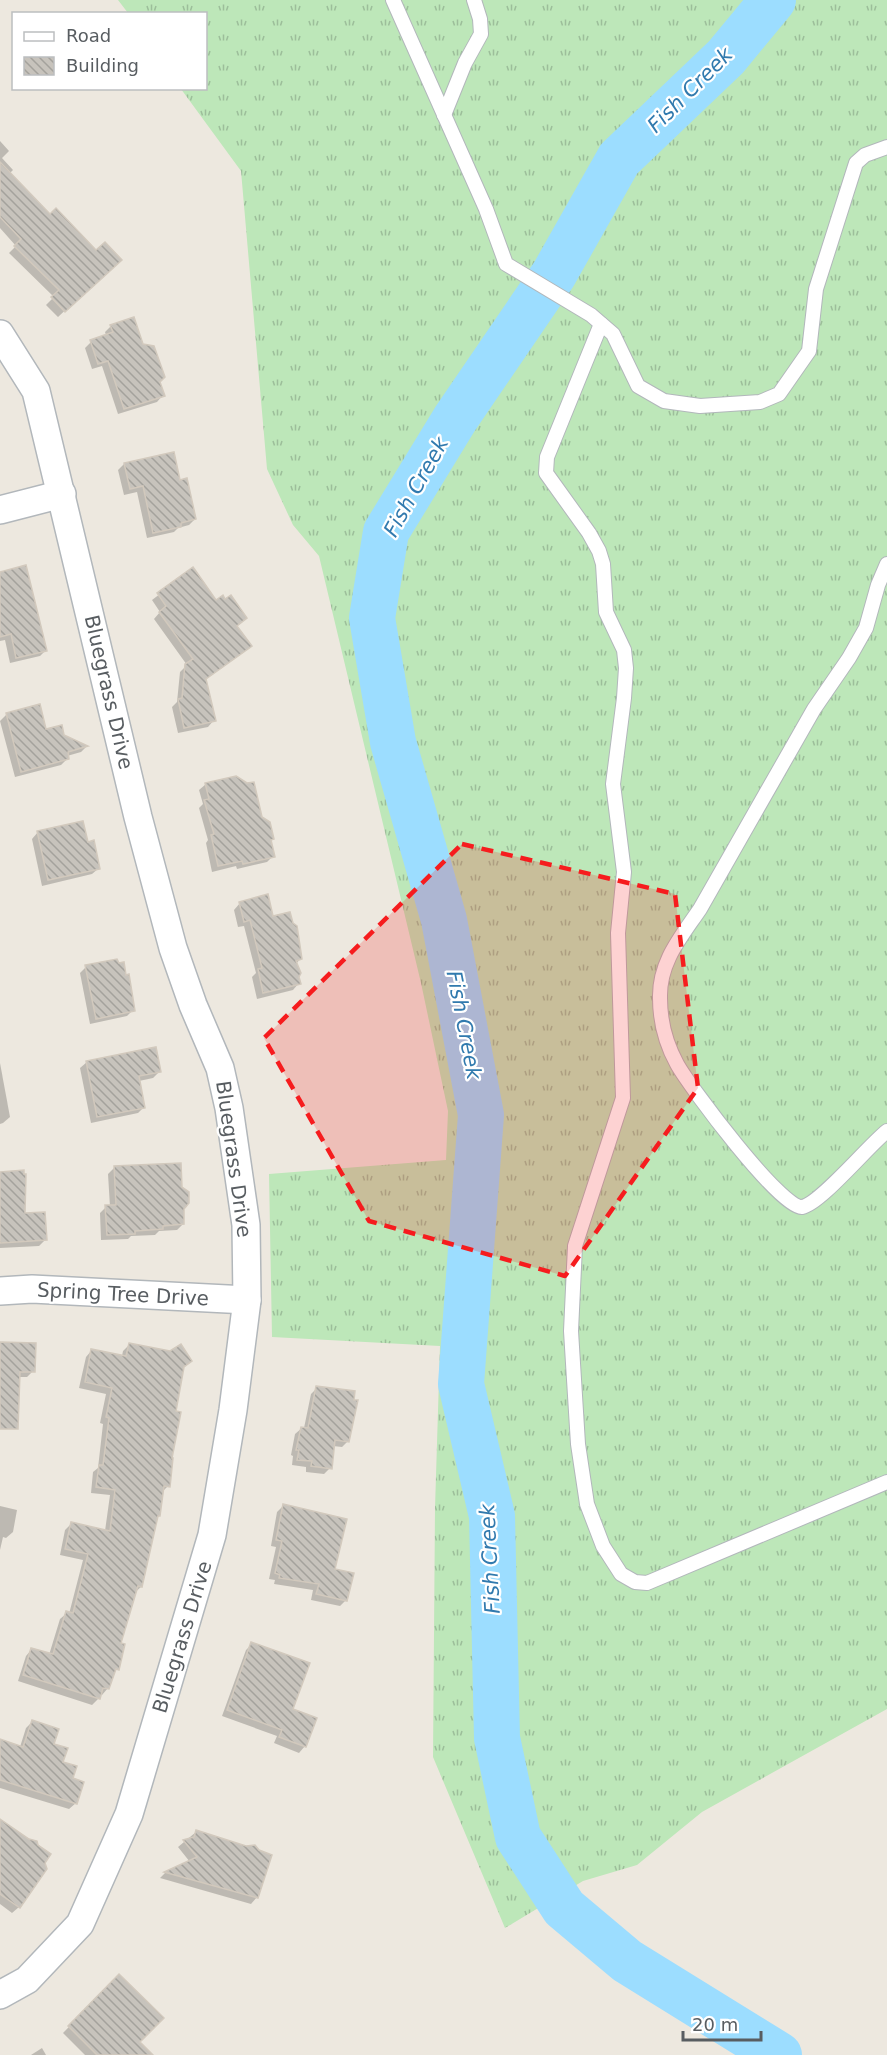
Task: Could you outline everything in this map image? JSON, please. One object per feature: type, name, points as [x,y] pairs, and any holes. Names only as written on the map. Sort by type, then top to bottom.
[{"type":"street","name":"Bluegrass Drive","points":[[0,334],[36,391],[138,817],[173,948],[193,1005],[220,1068],[229,1108],[246,1225],[247,1300],[233,1410],[212,1535],[129,1814],[80,1924],[27,1980],[0,1995]]},
{"type":"street","points":[[0,510],[62,495]]},
{"type":"street","name":"Spring Tree Drive","points":[[0,1291],[32,1289],[247,1300]]},
{"type":"lane","points":[[393,0],[486,209],[506,264],[596,320],[612,334],[638,386],[664,401],[700,406],[760,402],[779,394],[809,351],[816,289],[856,164],[865,155],[887,147]]},
{"type":"lane","points":[[444,115],[465,63],[481,34],[480,19],[474,0]]},
{"type":"lane","points":[[596,320],[547,457],[546,473],[589,533],[599,552],[603,564],[606,612],[624,650],[626,668],[619,749],[613,784],[624,872],[618,933],[623,1098],[575,1246],[572,1331],[578,1443],[586,1504],[603,1546],[621,1574],[635,1582],[648,1583],[887,1482]]},
{"type":"lane","points":[[887,564],[878,585],[866,628],[849,658],[814,709],[700,909],[663,968],[660,1001],[666,1039],[677,1065],[748,1159],[789,1201],[797,1206],[804,1207],[818,1198],[871,1144],[887,1131]]},
{"type":"highlighted area","points":[[462,844],[675,894],[698,1088],[565,1276],[369,1221],[264,1038]]},
{"type":"green space","points":[[118,0],[887,0],[887,1709],[702,1812],[637,1865],[583,1881],[505,1928],[433,1757],[435,1508],[440,1346],[272,1337],[269,1174],[446,1160],[448,1111],[421,983],[319,556],[293,525],[267,469],[241,171],[182,90],[207,90],[207,12],[127,12]]},
{"type":"building","points":[[0,162],[50,214],[56,208],[96,250],[105,242],[122,260],[65,312],[51,297],[59,290],[14,246],[21,239],[0,217]]},
{"type":"building","points":[[134,317],[143,344],[154,346],[165,377],[160,382],[165,396],[124,409],[108,361],[98,364],[90,340],[113,332],[110,325]]},
{"type":"building","points":[[174,452],[180,480],[187,478],[196,519],[181,523],[181,527],[153,533],[143,486],[130,489],[124,463]]},
{"type":"building","points":[[26,565],[47,651],[16,658],[11,634],[0,637],[0,572]]},
{"type":"building","points":[[193,567],[216,600],[223,595],[225,599],[231,595],[247,618],[237,626],[252,646],[206,679],[216,721],[184,728],[178,699],[182,698],[185,664],[193,659],[159,612],[166,606],[157,593]]},
{"type":"building","points":[[40,704],[46,729],[62,725],[64,735],[88,746],[68,752],[69,759],[21,772],[6,713]]},
{"type":"building","points":[[236,776],[247,783],[254,782],[262,817],[270,822],[275,857],[243,864],[242,861],[218,866],[211,835],[214,834],[204,800],[209,799],[205,783]]},
{"type":"building","points":[[83,821],[88,842],[94,840],[100,869],[48,880],[37,831]]},
{"type":"building","points":[[268,894],[273,916],[290,912],[293,923],[297,926],[302,959],[296,961],[301,973],[299,977],[301,984],[263,993],[258,969],[262,968],[250,920],[244,922],[239,902]]},
{"type":"building","points":[[117,959],[119,963],[124,962],[126,975],[129,974],[135,1011],[96,1019],[85,965]]},
{"type":"building","points":[[156,1047],[161,1072],[139,1076],[145,1108],[97,1117],[86,1061]]},
{"type":"building","points":[[181,1163],[182,1187],[189,1192],[189,1203],[184,1209],[184,1224],[163,1226],[163,1229],[135,1231],[135,1234],[107,1235],[105,1205],[116,1205],[114,1166]]},
{"type":"building","points":[[24,1170],[26,1174],[25,1213],[45,1212],[47,1240],[0,1243],[0,1172]]},
{"type":"building","points":[[0,1342],[36,1343],[35,1372],[20,1372],[18,1429],[0,1429]]},
{"type":"building","points":[[129,1343],[170,1351],[181,1344],[192,1361],[184,1367],[176,1411],[181,1412],[172,1458],[170,1487],[164,1486],[160,1516],[158,1516],[142,1587],[138,1586],[121,1643],[125,1644],[119,1670],[116,1669],[109,1689],[103,1688],[100,1699],[23,1675],[31,1648],[53,1654],[66,1611],[73,1613],[88,1554],[65,1549],[71,1522],[110,1531],[115,1490],[96,1487],[99,1465],[103,1465],[109,1418],[106,1417],[112,1388],[85,1382],[91,1349],[126,1356]]},
{"type":"building","points":[[316,1386],[355,1391],[354,1400],[358,1400],[349,1442],[335,1440],[332,1469],[311,1466],[312,1461],[297,1460],[299,1450],[296,1450],[301,1427],[308,1428]]},
{"type":"building","points":[[283,1504],[347,1519],[335,1569],[354,1573],[347,1601],[316,1594],[319,1584],[279,1578],[280,1575],[275,1573],[282,1541],[276,1540]]},
{"type":"building","points":[[251,1642],[310,1663],[293,1709],[317,1718],[306,1747],[279,1737],[282,1730],[227,1710]]},
{"type":"building","points":[[32,1720],[59,1729],[54,1744],[68,1748],[63,1762],[77,1766],[73,1778],[84,1782],[77,1804],[0,1780],[0,1739],[23,1747]]},
{"type":"building","points":[[0,1819],[29,1839],[37,1841],[38,1845],[51,1854],[45,1863],[47,1869],[20,1908],[0,1894]]},
{"type":"building","points":[[196,1830],[246,1846],[255,1845],[259,1850],[272,1855],[258,1898],[164,1872],[197,1857],[183,1840],[194,1837]]},
{"type":"building","points":[[119,1974],[164,2018],[140,2042],[153,2055],[97,2055],[68,2026]]},
{"type":"waterway","name":"Fish Creek","points":[[773,0],[726,57],[619,159],[554,274],[455,419],[386,532],[372,618],[393,742],[444,920],[481,1115],[461,1384],[492,1516],[497,1738],[518,1837],[564,1908],[627,1961],[779,2055]]}]
